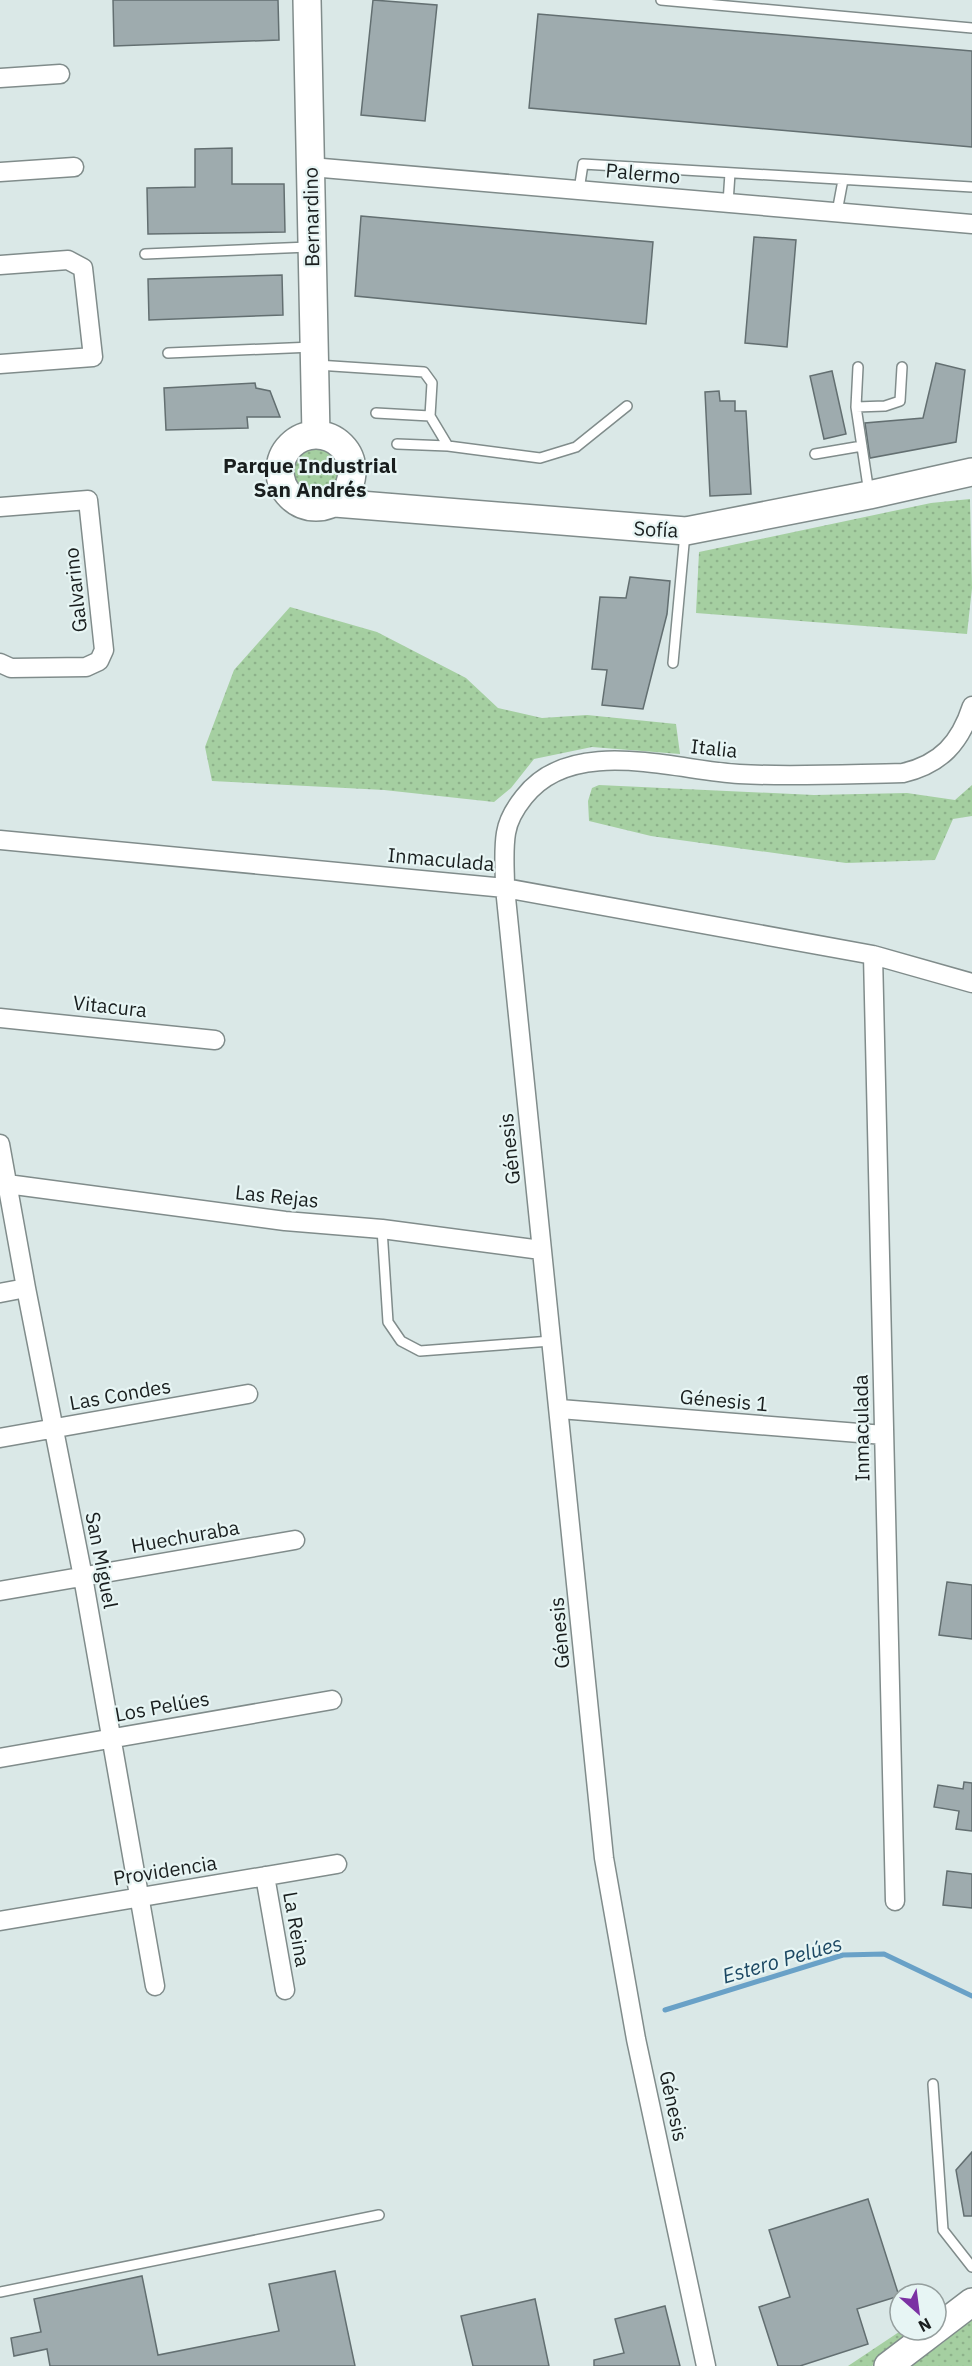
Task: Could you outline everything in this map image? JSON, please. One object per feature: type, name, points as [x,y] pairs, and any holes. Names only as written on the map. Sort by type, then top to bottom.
[{"type":"street","name":"Bernardino","points":[[307,0],[316,435]]},
{"type":"street","points":[[0,78],[60,74]]},
{"type":"street","points":[[0,172],[74,167]]},
{"type":"street","name":"Palermo","points":[[311,167],[972,224]]},
{"type":"street","points":[[0,265],[68,260],[83,268],[93,357],[0,364]]},
{"type":"street","points":[[316,435],[339,442],[351,462],[350,485],[334,503],[311,508],[289,497],[281,481],[280,463],[293,442],[316,435]]},
{"type":"street","name":"Sofía","points":[[334,503],[686,531],[972,472]]},
{"type":"street","name":"Galvarino","points":[[0,507],[88,500],[104,650],[99,661],[86,667],[11,668],[0,663]]},
{"type":"street","name":"Italia","points":[[505,888],[506,833],[518,804],[540,780],[565,767],[579,762],[595,761],[738,774],[903,773],[936,762],[946,753],[967,723],[972,706]]},
{"type":"street","name":"Inmaculada","points":[[0,840],[505,888],[873,955],[972,983]]},
{"type":"street","name":"Génesis","points":[[505,888],[541,1250],[560,1409],[604,1858],[636,2039],[705,2366]]},
{"type":"street","name":"Inmaculada","points":[[873,955],[895,1901]]},
{"type":"street","name":"Vitacura","points":[[0,1018],[215,1040]]},
{"type":"street","name":"San Miguel","points":[[0,1144],[83,1577],[155,1986]]},
{"type":"street","name":"Las Rejas","points":[[7,1184],[285,1221],[382,1229],[541,1250]]},
{"type":"street","points":[[0,1293],[26,1288]]},
{"type":"street","name":"Las Condes","points":[[0,1438],[248,1394]]},
{"type":"street","name":"Génesis 1","points":[[560,1409],[884,1435]]},
{"type":"street","name":"Huechuraba","points":[[0,1591],[295,1540]]},
{"type":"street","name":"Los Pelúes","points":[[0,1758],[332,1700]]},
{"type":"street","name":"Providencia","points":[[0,1921],[337,1864]]},
{"type":"street","name":"La Reina","points":[[265,1876],[285,1990]]},
{"type":"street","points":[[888,2366],[972,2302]]},
{"type":"lane","points":[[661,0],[972,28]]},
{"type":"lane","points":[[579,190],[583,164],[972,187]]},
{"type":"lane","points":[[728,203],[730,173]]},
{"type":"lane","points":[[837,212],[843,180]]},
{"type":"lane","points":[[145,254],[312,247]]},
{"type":"lane","points":[[168,352],[314,356],[424,372],[432,383],[430,416],[448,446]]},
{"type":"lane","points":[[858,367],[856,407],[869,495]]},
{"type":"lane","points":[[856,407],[885,406],[900,401],[902,367]]},
{"type":"lane","points":[[397,444],[448,446],[540,458],[558,455],[576,447],[627,406]]},
{"type":"lane","points":[[376,413],[430,416]]},
{"type":"lane","points":[[814,454],[861,446]]},
{"type":"lane","points":[[673,663],[686,531]]},
{"type":"lane","points":[[382,1229],[388,1322],[400,1341],[420,1351],[551,1341]]},
{"type":"lane","points":[[933,2084],[943,2230],[972,2267]]},
{"type":"lane","points":[[0,2292],[379,2215]]},
{"type":"green space","points":[[315,444],[325,446],[334,452],[340,461],[342,471],[340,481],[334,490],[325,496],[315,498],[305,496],[296,490],[290,481],[288,471],[290,461],[296,452],[305,446]]},
{"type":"green space","points":[[970,499],[972,588],[967,634],[696,613],[699,552],[931,503]]},
{"type":"green space","points":[[290,607],[377,632],[466,678],[498,708],[542,718],[587,715],[676,724],[680,754],[592,747],[534,759],[511,788],[494,802],[384,790],[212,781],[205,747],[234,670]]},
{"type":"green space","points":[[599,785],[814,795],[907,793],[955,800],[972,785],[972,816],[953,819],[935,860],[846,863],[651,836],[589,821],[588,801],[592,788]]},
{"type":"green space","points":[[972,2318],[972,2366],[909,2366],[944,2342],[948,2342],[948,2339]]},
{"type":"green space","points":[[888,2339],[888,2342],[905,2342],[872,2366],[848,2366]]},
{"type":"building","points":[[113,0],[278,0],[279,40],[114,46]]},
{"type":"building","points":[[373,0],[437,5],[425,121],[361,115]]},
{"type":"building","points":[[538,14],[972,51],[972,147],[529,108]]},
{"type":"building","points":[[232,148],[232,184],[284,184],[285,232],[148,234],[147,188],[195,187],[195,149]]},
{"type":"building","points":[[361,216],[653,242],[646,324],[355,296]]},
{"type":"building","points":[[754,237],[796,240],[787,347],[745,343]]},
{"type":"building","points":[[282,275],[283,315],[149,320],[148,279]]},
{"type":"building","points":[[936,363],[965,370],[956,442],[870,458],[865,423],[923,418]]},
{"type":"building","points":[[832,371],[846,434],[824,439],[810,376]]},
{"type":"building","points":[[255,383],[256,388],[270,391],[280,417],[247,417],[248,428],[166,430],[164,388]]},
{"type":"building","points":[[719,391],[720,401],[735,401],[735,411],[746,411],[751,494],[710,496],[705,392]]},
{"type":"building","points":[[630,577],[670,581],[667,614],[643,709],[602,705],[607,670],[592,669],[600,597],[626,598]]},
{"type":"building","points":[[947,1582],[972,1585],[972,1639],[939,1635]]},
{"type":"building","points":[[964,1782],[972,1783],[972,1831],[956,1829],[959,1811],[934,1807],[938,1785],[963,1789]]},
{"type":"building","points":[[947,1871],[972,1874],[972,1908],[943,1905]]},
{"type":"building","points":[[972,2152],[972,2216],[964,2216],[956,2170]]},
{"type":"building","points":[[868,2199],[895,2282],[888,2282],[888,2299],[857,2309],[868,2344],[800,2366],[778,2366],[759,2307],[790,2297],[769,2230]]},
{"type":"building","points":[[335,2271],[355,2366],[50,2366],[47,2349],[14,2356],[11,2338],[41,2332],[34,2299],[142,2276],[158,2355],[279,2331],[269,2284]]},
{"type":"building","points":[[535,2299],[549,2366],[473,2366],[461,2316]]},
{"type":"building","points":[[665,2306],[680,2366],[594,2366],[594,2360],[624,2353],[615,2319]]},
{"type":"waterway","name":"Estero Pelúes","points":[[665,2010],[843,1955],[884,1954],[972,1996]]},
{"type":"district","name":"Parque Industrial San Andrés","points":[[310,477]]}]
